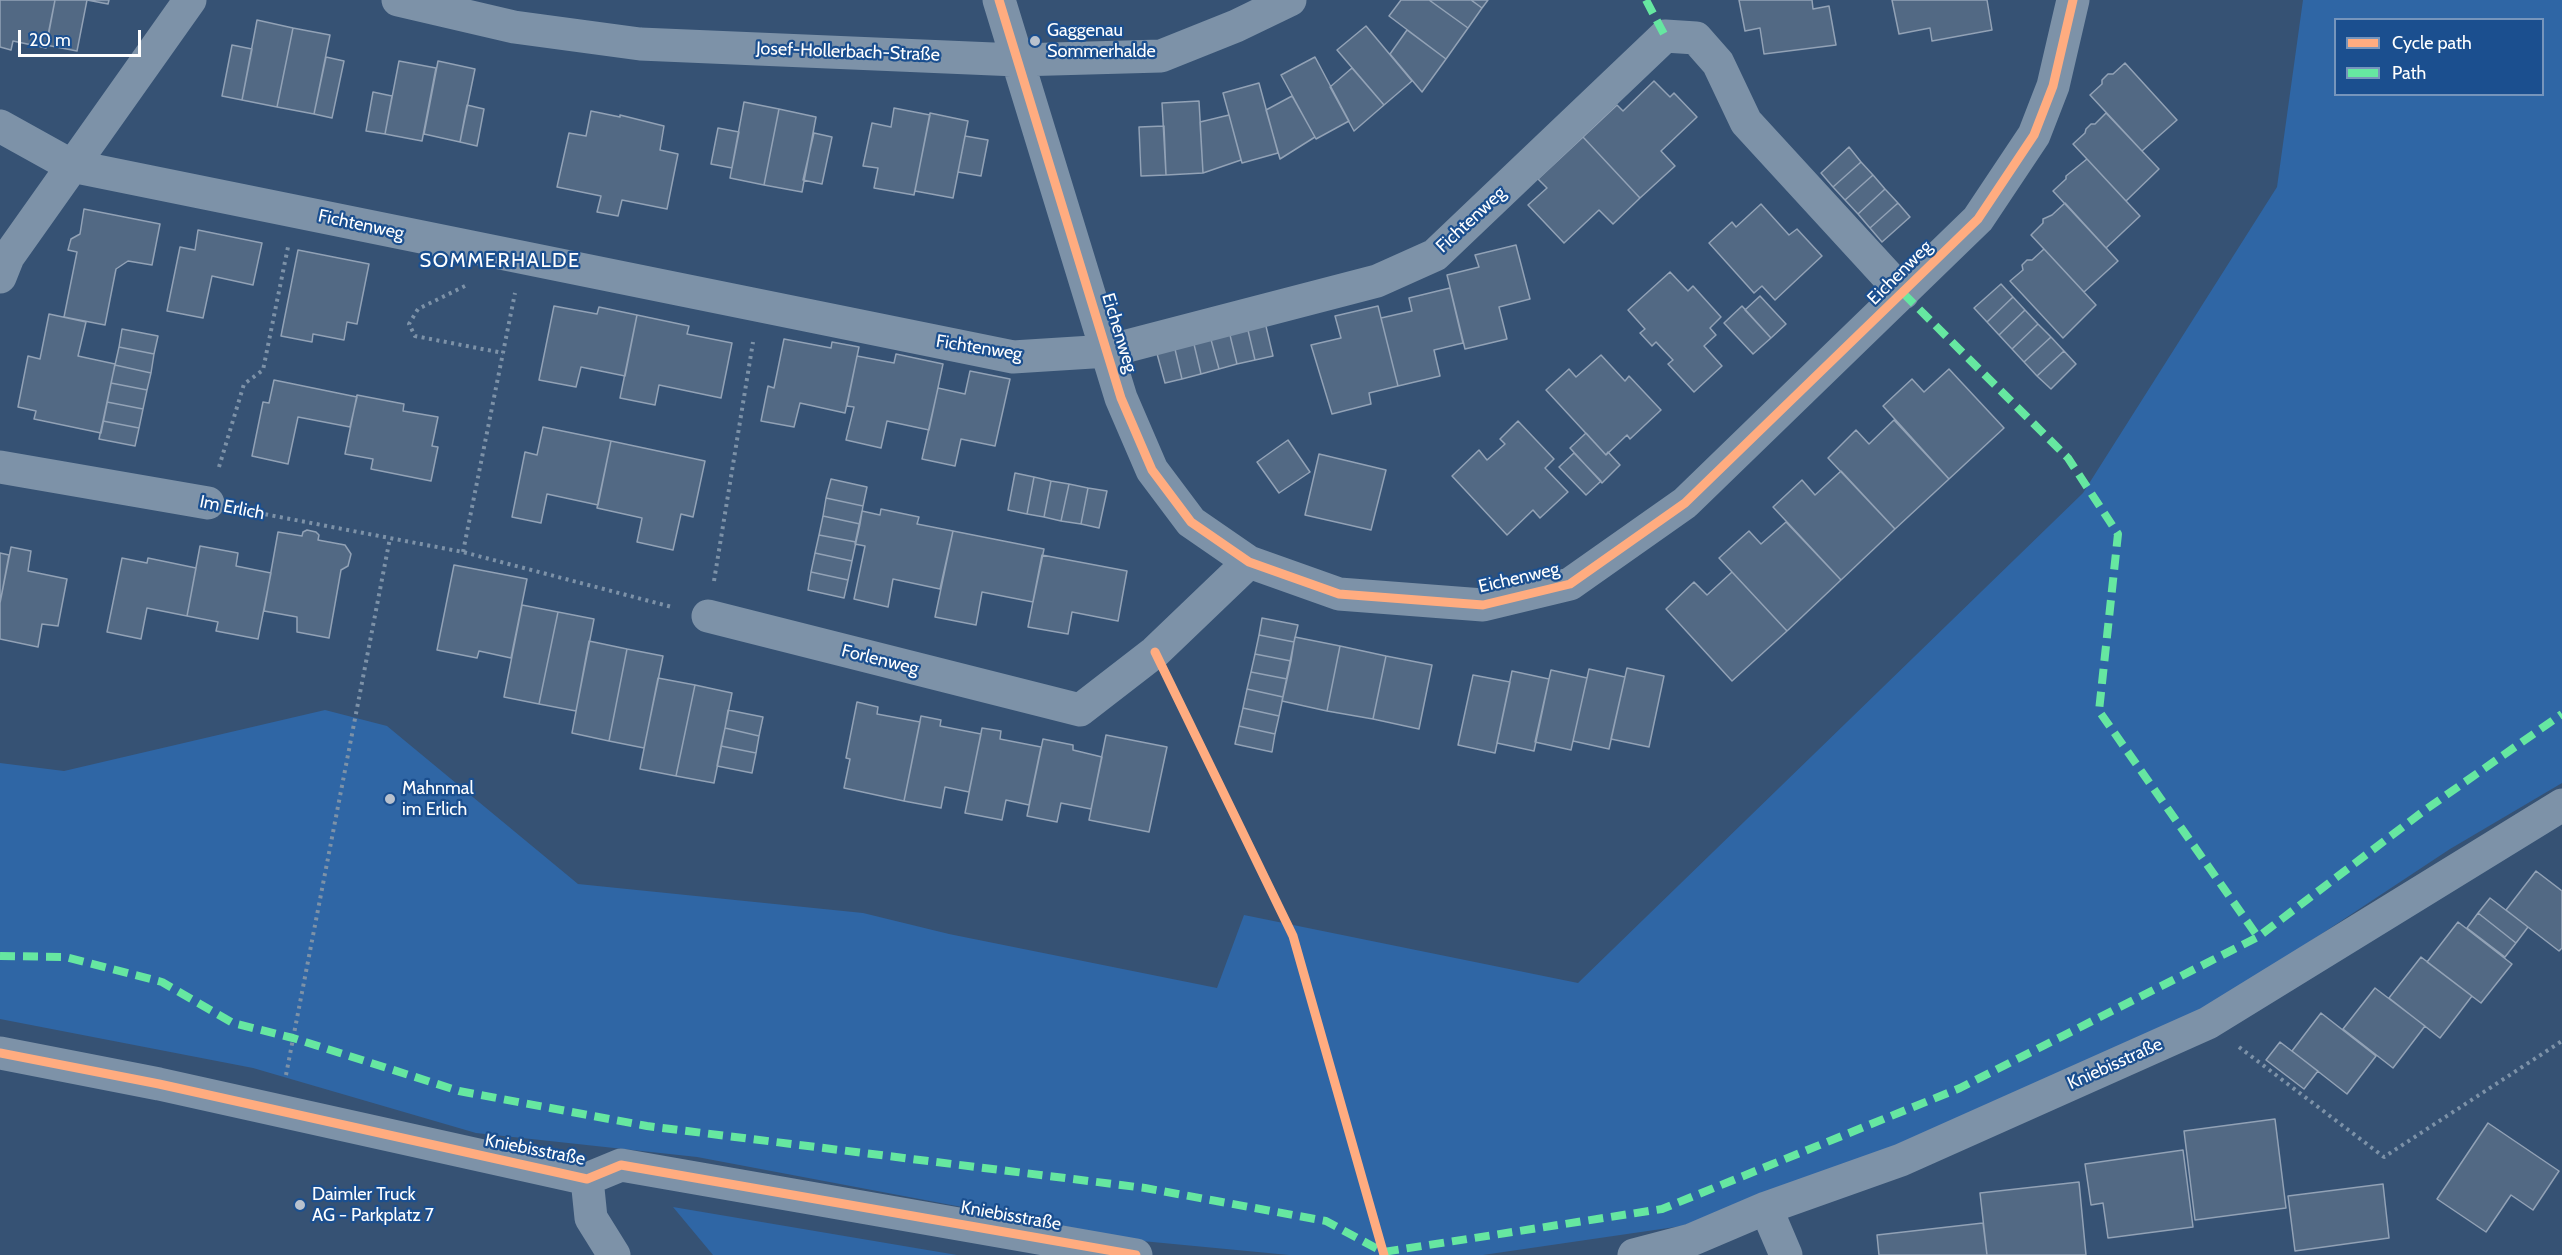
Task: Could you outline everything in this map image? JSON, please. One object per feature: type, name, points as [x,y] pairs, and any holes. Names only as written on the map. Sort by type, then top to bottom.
[{"type":"street","points":[[0,277],[8,257],[190,0]]},
{"type":"street","name":"Josef-Hollerbach-Straße","points":[[398,0],[514,27],[640,44],[1017,60],[1161,56],[1236,26],[1290,0]]},
{"type":"street","name":"Eichenweg","points":[[999,0],[1121,398],[1152,470],[1191,522],[1249,562],[1340,594],[1403,601],[1483,605],[1570,584],[1685,504],[1978,219],[2034,135],[2053,87],[2073,0]]},
{"type":"street","name":"Fichtenweg","points":[[0,126],[72,166],[1013,357],[1108,351],[1377,281],[1435,255],[1665,36],[1696,38],[1718,63],[1746,122],[1903,292]]},
{"type":"street","name":"Im Erlich","points":[[0,467],[208,503]]},
{"type":"street","name":"Forlenweg","points":[[708,616],[1080,711],[1155,652],[1249,562]]},
{"type":"street","name":"Kniebisstraße","points":[[1634,1255],[1691,1240],[1766,1208],[1901,1160],[2208,1023],[2562,805]]},
{"type":"street","name":"Kniebisstraße","points":[[0,1053],[159,1084],[587,1179],[621,1165],[1136,1255]]},
{"type":"street","points":[[587,1179],[591,1218],[614,1255]]},
{"type":"street","points":[[1766,1208],[1786,1255]]},
{"type":"path","points":[[208,503],[244,384],[264,370],[295,211]]},
{"type":"path","points":[[522,258],[463,552],[708,616],[750,354]]},
{"type":"path","points":[[470,283],[418,309],[409,324],[415,336],[503,353]]},
{"type":"path","points":[[279,1111],[390,538]]},
{"type":"path","points":[[2208,1023],[2384,1157],[2562,1041]]},
{"type":"shaded area","points":[[2303,0],[2562,0],[2562,783],[2450,849],[2214,1005],[1914,1145],[1682,1226],[1483,1255],[1289,1255],[1142,1241],[697,1157],[476,1133],[253,1068],[0,1019],[0,763],[64,771],[325,710],[387,726],[578,884],[863,913],[949,934],[1217,988],[1244,915],[1578,983],[2083,493],[2277,187]]},
{"type":"shaded area","points":[[673,1207],[957,1255],[713,1255]]},
{"type":"building","points":[[0,0],[55,0],[46,48],[13,41],[11,50],[0,47]]},
{"type":"building","points":[[55,0],[87,0],[77,51],[46,45]]},
{"type":"building","points":[[87,0],[109,0],[108,4]]},
{"type":"building","points":[[1401,0],[1429,0],[1468,28],[1446,59],[1389,16]]},
{"type":"building","points":[[1429,0],[1471,0],[1482,8],[1468,28]]},
{"type":"building","points":[[1471,0],[1488,0],[1482,8]]},
{"type":"building","points":[[1739,0],[1812,0],[1813,9],[1829,6],[1836,45],[1764,54],[1760,28],[1745,31]]},
{"type":"building","points":[[1892,0],[1987,0],[1992,30],[1932,41],[1930,28],[1899,34]]},
{"type":"building","points":[[257,20],[293,28],[277,107],[242,100]]},
{"type":"building","points":[[1366,26],[1412,81],[1384,105],[1337,50]]},
{"type":"building","points":[[293,28],[330,35],[314,114],[277,107]]},
{"type":"building","points":[[1407,30],[1446,59],[1422,92],[1390,54]]},
{"type":"building","points":[[232,45],[252,49],[242,100],[222,96]]},
{"type":"building","points":[[326,57],[344,61],[332,118],[314,114]]},
{"type":"building","points":[[1315,57],[1349,121],[1316,139],[1281,75]]},
{"type":"building","points":[[399,61],[436,68],[422,141],[385,134]]},
{"type":"building","points":[[438,61],[475,69],[460,142],[424,134]]},
{"type":"building","points":[[2125,63],[2177,120],[2142,151],[2090,95],[2102,84],[2102,80],[2108,74],[2113,74]]},
{"type":"building","points":[[1352,68],[1384,105],[1354,131],[1330,87]]},
{"type":"building","points":[[1654,81],[1670,97],[1674,93],[1697,117],[1661,151],[1675,166],[1640,198],[1583,137],[1617,105],[1623,111]]},
{"type":"building","points":[[1259,83],[1278,153],[1242,163],[1223,93]]},
{"type":"building","points":[[373,92],[392,96],[385,134],[366,131]]},
{"type":"building","points":[[1292,96],[1315,137],[1280,159],[1266,110]]},
{"type":"building","points":[[1199,101],[1203,173],[1166,175],[1162,103]]},
{"type":"building","points":[[744,102],[779,109],[764,185],[730,178]]},
{"type":"building","points":[[467,105],[484,109],[477,146],[460,142]]},
{"type":"building","points":[[894,108],[930,115],[914,195],[874,188],[878,168],[863,166],[872,123],[891,127]]},
{"type":"building","points":[[779,109],[816,117],[802,192],[764,185]]},
{"type":"building","points":[[591,111],[620,117],[620,115],[664,126],[660,150],[678,154],[667,209],[622,200],[618,216],[597,212],[601,196],[557,187],[569,133],[586,136]]},
{"type":"building","points":[[930,113],[968,121],[953,198],[915,191]]},
{"type":"building","points":[[2106,113],[2159,169],[2126,201],[2073,144],[2091,124],[2095,124]]},
{"type":"building","points":[[1229,115],[1241,160],[1203,173],[1200,122]]},
{"type":"building","points":[[1164,126],[1166,175],[1141,176],[1139,127]]},
{"type":"building","points":[[718,128],[739,132],[732,168],[711,164]]},
{"type":"building","points":[[814,133],[832,137],[822,184],[803,180]]},
{"type":"building","points":[[965,136],[988,140],[981,176],[958,172]]},
{"type":"building","points":[[1583,137],[1640,198],[1613,224],[1599,210],[1564,243],[1528,205],[1547,188],[1538,179]]},
{"type":"building","points":[[1849,147],[1861,162],[1833,187],[1821,173]]},
{"type":"building","points":[[2087,159],[2140,216],[2106,248],[2053,191],[2066,179],[2066,176]]},
{"type":"building","points":[[1861,162],[1873,175],[1845,200],[1833,187]]},
{"type":"building","points":[[1873,175],[1885,189],[1858,214],[1845,200]]},
{"type":"building","points":[[1885,189],[1898,203],[1870,228],[1858,214]]},
{"type":"building","points":[[1898,203],[1910,217],[1882,242],[1870,228]]},
{"type":"building","points":[[2065,203],[2118,261],[2084,292],[2031,235],[2043,223],[2043,219],[2052,215]]},
{"type":"building","points":[[1761,204],[1789,235],[1797,229],[1822,256],[1775,300],[1762,286],[1754,293],[1709,243],[1732,222],[1736,227]]},
{"type":"building","points":[[84,209],[160,224],[152,265],[128,261],[116,269],[105,325],[64,317],[77,252],[68,250],[71,239],[80,234]]},
{"type":"building","points":[[198,230],[262,243],[253,285],[212,276],[203,318],[167,311],[180,247],[195,250]]},
{"type":"building","points":[[1516,245],[1530,299],[1499,307],[1507,339],[1465,349],[1447,275],[1479,267],[1475,255]]},
{"type":"building","points":[[2044,249],[2096,305],[2063,338],[2010,281],[2023,270],[2022,265],[2027,260],[2032,260]]},
{"type":"building","points":[[298,250],[369,264],[357,324],[347,322],[344,340],[313,334],[312,342],[281,336]]},
{"type":"building","points":[[1670,272],[1688,291],[1693,286],[1721,317],[1710,328],[1716,335],[1704,346],[1722,366],[1694,392],[1668,364],[1673,360],[1656,342],[1652,346],[1640,333],[1645,329],[1628,310]]},
{"type":"building","points":[[2001,284],[2013,297],[1987,322],[1974,308]]},
{"type":"building","points":[[1450,288],[1463,343],[1434,350],[1440,376],[1398,386],[1381,318],[1412,311],[1409,298]]},
{"type":"building","points":[[1760,296],[1786,324],[1771,338],[1745,310]]},
{"type":"building","points":[[2013,297],[2025,310],[1999,335],[1987,322]]},
{"type":"building","points":[[554,306],[597,314],[599,307],[637,315],[625,376],[581,367],[576,387],[539,380]]},
{"type":"building","points":[[1378,306],[1398,386],[1369,393],[1371,404],[1332,414],[1311,345],[1341,338],[1335,316]]},
{"type":"building","points":[[1742,306],[1771,338],[1753,354],[1724,323]]},
{"type":"building","points":[[2025,310],[2038,324],[2012,349],[1999,335]]},
{"type":"building","points":[[49,314],[86,322],[78,356],[115,364],[101,433],[34,419],[36,411],[18,407],[28,356],[40,359]]},
{"type":"building","points":[[637,315],[689,326],[687,334],[732,343],[721,398],[659,385],[655,405],[620,398]]},
{"type":"building","points":[[1265,322],[1273,356],[1255,360],[1247,326]]},
{"type":"building","points":[[2038,324],[2051,337],[2024,362],[2012,349]]},
{"type":"building","points":[[1247,326],[1255,360],[1237,364],[1229,331]]},
{"type":"building","points":[[122,329],[158,336],[154,354],[119,347]]},
{"type":"building","points":[[1229,331],[1237,364],[1219,369],[1210,336]]},
{"type":"building","points":[[1210,336],[1219,369],[1201,374],[1193,340]]},
{"type":"building","points":[[2051,337],[2064,351],[2037,376],[2024,362]]},
{"type":"building","points":[[784,339],[831,348],[832,342],[859,347],[845,413],[800,403],[794,427],[761,421],[768,386],[774,388]]},
{"type":"building","points":[[1193,340],[1201,374],[1182,379],[1174,345]]},
{"type":"building","points":[[1174,345],[1182,379],[1165,383],[1156,350]]},
{"type":"building","points":[[119,347],[154,354],[151,373],[115,365]]},
{"type":"building","points":[[2064,351],[2076,364],[2051,389],[2037,376]]},
{"type":"building","points":[[896,354],[943,364],[929,430],[887,421],[881,448],[846,440],[854,407],[847,406],[857,356],[894,363]]},
{"type":"building","points":[[1601,355],[1625,381],[1629,376],[1661,410],[1630,439],[1627,435],[1606,455],[1546,390],[1569,369],[1576,377]]},
{"type":"building","points":[[115,365],[151,373],[147,390],[111,383]]},
{"type":"building","points":[[1949,369],[2004,428],[1949,479],[1883,406],[1912,379],[1924,392]]},
{"type":"building","points":[[970,371],[1010,379],[995,446],[961,439],[955,466],[922,459],[938,388],[965,394]]},
{"type":"building","points":[[274,380],[357,397],[350,427],[298,417],[288,464],[252,456],[263,402],[269,403]]},
{"type":"building","points":[[111,383],[147,390],[143,409],[107,402]]},
{"type":"building","points":[[357,395],[404,404],[403,411],[438,417],[432,446],[438,447],[431,481],[371,469],[373,459],[345,454]]},
{"type":"building","points":[[107,402],[143,409],[139,428],[103,421]]},
{"type":"building","points":[[1894,420],[1949,479],[1895,529],[1828,458],[1856,430],[1869,444]]},
{"type":"building","points":[[103,421],[139,428],[135,446],[99,439]]},
{"type":"building","points":[[1518,421],[1554,459],[1545,468],[1568,492],[1540,518],[1533,510],[1507,535],[1452,476],[1479,450],[1487,460],[1505,444],[1500,439]]},
{"type":"building","points":[[543,427],[611,441],[598,505],[547,494],[541,523],[512,517],[525,452],[537,455]]},
{"type":"building","points":[[1586,433],[1606,455],[1608,452],[1620,465],[1602,483],[1570,448]]},
{"type":"building","points":[[1288,440],[1310,472],[1279,493],[1257,462]]},
{"type":"building","points":[[611,441],[705,461],[693,517],[681,514],[673,550],[637,542],[642,518],[597,508]]},
{"type":"building","points":[[1574,453],[1601,481],[1586,495],[1559,467]]},
{"type":"building","points":[[1319,454],[1386,470],[1371,530],[1305,515]]},
{"type":"building","points":[[1841,471],[1895,529],[1841,580],[1773,507],[1802,480],[1815,495]]},
{"type":"building","points":[[1015,473],[1034,477],[1027,514],[1008,510]]},
{"type":"building","points":[[1034,477],[1051,481],[1044,517],[1027,514]]},
{"type":"building","points":[[831,479],[867,487],[863,506],[826,498]]},
{"type":"building","points":[[1051,481],[1069,484],[1061,521],[1044,517]]},
{"type":"building","points":[[1069,484],[1088,488],[1081,524],[1061,521]]},
{"type":"building","points":[[1088,488],[1107,491],[1099,528],[1081,524]]},
{"type":"building","points":[[826,498],[863,506],[860,524],[823,516]]},
{"type":"building","points":[[881,509],[919,517],[917,524],[953,531],[940,589],[893,579],[888,607],[854,599],[865,546],[855,544],[862,511],[880,515]]},
{"type":"building","points":[[823,516],[860,524],[856,542],[819,535]]},
{"type":"building","points":[[1786,522],[1841,580],[1787,631],[1719,558],[1749,531],[1761,544]]},
{"type":"building","points":[[307,530],[316,532],[319,535],[318,540],[345,545],[351,554],[348,566],[341,570],[329,638],[297,632],[297,617],[264,611],[278,532],[302,536]]},
{"type":"building","points":[[953,531],[1044,549],[1033,602],[982,592],[976,625],[935,617]]},
{"type":"building","points":[[819,535],[856,542],[852,561],[815,553]]},
{"type":"building","points":[[200,546],[238,553],[236,566],[271,573],[258,639],[216,631],[218,622],[187,616]]},
{"type":"building","points":[[11,547],[31,551],[28,571],[67,579],[58,626],[42,624],[38,647],[0,639],[0,603]]},
{"type":"building","points":[[0,553],[9,555],[0,603]]},
{"type":"building","points":[[815,553],[852,561],[848,580],[811,572]]},
{"type":"building","points":[[1042,555],[1127,571],[1118,621],[1072,612],[1068,634],[1028,627]]},
{"type":"building","points":[[122,558],[147,563],[148,558],[196,568],[187,616],[147,608],[141,639],[107,632]]},
{"type":"building","points":[[454,565],[527,579],[511,658],[479,651],[477,658],[437,650]]},
{"type":"building","points":[[811,572],[848,580],[844,598],[808,590]]},
{"type":"building","points":[[1732,572],[1787,631],[1732,681],[1666,609],[1694,582],[1707,595]]},
{"type":"building","points":[[522,605],[558,612],[539,704],[504,697]]},
{"type":"building","points":[[558,612],[594,619],[576,711],[539,704]]},
{"type":"building","points":[[1262,618],[1298,625],[1294,642],[1259,635]]},
{"type":"building","points":[[1259,635],[1294,642],[1291,661],[1255,654]]},
{"type":"building","points":[[1295,637],[1340,646],[1327,711],[1282,701]]},
{"type":"building","points":[[589,641],[627,649],[609,741],[572,733]]},
{"type":"building","points":[[1340,646],[1386,656],[1373,719],[1327,711]]},
{"type":"building","points":[[627,649],[663,656],[644,748],[609,741]]},
{"type":"building","points":[[1255,654],[1291,661],[1287,679],[1251,672]]},
{"type":"building","points":[[1386,656],[1432,665],[1419,729],[1373,719]]},
{"type":"building","points":[[1627,668],[1664,676],[1649,747],[1611,739]]},
{"type":"building","points":[[1589,669],[1625,677],[1609,749],[1573,741]]},
{"type":"building","points":[[1551,670],[1587,678],[1571,750],[1535,742]]},
{"type":"building","points":[[1512,671],[1549,679],[1534,751],[1497,743]]},
{"type":"building","points":[[1251,672],[1287,679],[1283,697],[1247,689]]},
{"type":"building","points":[[1473,675],[1510,682],[1495,753],[1458,745]]},
{"type":"building","points":[[658,678],[695,685],[676,776],[640,769]]},
{"type":"building","points":[[695,685],[732,693],[714,783],[676,776]]},
{"type":"building","points":[[1247,689],[1283,697],[1279,716],[1243,708]]},
{"type":"building","points":[[857,702],[878,707],[877,714],[920,722],[904,801],[844,788],[850,759],[846,758]]},
{"type":"building","points":[[1243,708],[1279,716],[1275,734],[1239,726]]},
{"type":"building","points":[[728,710],[763,717],[759,736],[725,728]]},
{"type":"building","points":[[921,716],[941,720],[940,726],[981,734],[969,792],[945,787],[941,808],[904,801]]},
{"type":"building","points":[[1239,726],[1275,734],[1272,752],[1235,744]]},
{"type":"building","points":[[725,728],[759,736],[756,753],[721,746]]},
{"type":"building","points":[[982,728],[1001,731],[1000,739],[1041,747],[1029,805],[1006,800],[1002,820],[965,813]]},
{"type":"building","points":[[1106,735],[1167,747],[1149,832],[1089,820]]},
{"type":"building","points":[[1043,739],[1073,745],[1073,750],[1102,757],[1091,809],[1061,803],[1057,822],[1027,816]]},
{"type":"building","points":[[721,746],[756,753],[752,773],[717,766]]},
{"type":"building","points":[[2536,871],[2562,891],[2562,948],[2559,951],[2506,910]]},
{"type":"building","points":[[2490,898],[2528,927],[2516,943],[2478,913]]},
{"type":"building","points":[[2478,913],[2516,943],[2505,957],[2467,928]]},
{"type":"building","points":[[2458,922],[2512,964],[2481,1003],[2427,962]]},
{"type":"building","points":[[2421,957],[2472,996],[2440,1038],[2389,998]]},
{"type":"building","points":[[2375,988],[2425,1026],[2393,1068],[2343,1029]]},
{"type":"building","points":[[2321,1013],[2376,1056],[2347,1094],[2292,1051]]},
{"type":"building","points":[[2280,1042],[2318,1071],[2304,1089],[2266,1060]]},
{"type":"building","points":[[2275,1119],[2286,1208],[2195,1220],[2184,1131]]},
{"type":"building","points":[[2488,1123],[2559,1171],[2533,1210],[2511,1195],[2486,1232],[2437,1199]]},
{"type":"building","points":[[2183,1150],[2193,1227],[2108,1238],[2103,1203],[2091,1205],[2085,1164]]},
{"type":"building","points":[[2079,1182],[2086,1255],[1987,1255],[1980,1193]]},
{"type":"building","points":[[2383,1184],[2389,1238],[2295,1251],[2288,1196]]},
{"type":"building","points":[[1983,1223],[1987,1255],[1879,1255],[1877,1235]]},
{"type":"marked path","points":[[1646,0],[1665,36]]},
{"type":"marked path","points":[[1903,293],[2068,458],[2118,534],[2099,711],[2258,937]]},
{"type":"marked path","points":[[0,956],[65,957],[162,982],[233,1023],[293,1038],[459,1091],[647,1126],[1145,1188],[1326,1221],[1383,1252],[1662,1209],[1960,1088],[2258,937],[2425,810],[2562,714]]},
{"type":"cycle path","points":[[999,0],[1121,398],[1152,470],[1191,522],[1249,562],[1339,594],[1483,605],[1570,584],[1685,503],[1978,219],[2034,135],[2053,86],[2073,0]]},
{"type":"cycle path","points":[[1155,652],[1293,936],[1384,1255]]},
{"type":"cycle path","points":[[0,1053],[159,1084],[587,1179],[621,1165],[1136,1255]]},
{"type":"place","name":"Gaggenau Sommerhalde","points":[[1035,41]]},
{"type":"place","name":"Mahnmal im Erlich","points":[[390,799]]},
{"type":"place","name":"Daimler Truck AG − Parkplatz 7","points":[[300,1205]]},
{"type":"district","name":"SOMMERHALDE","points":[[500,261]]}]
